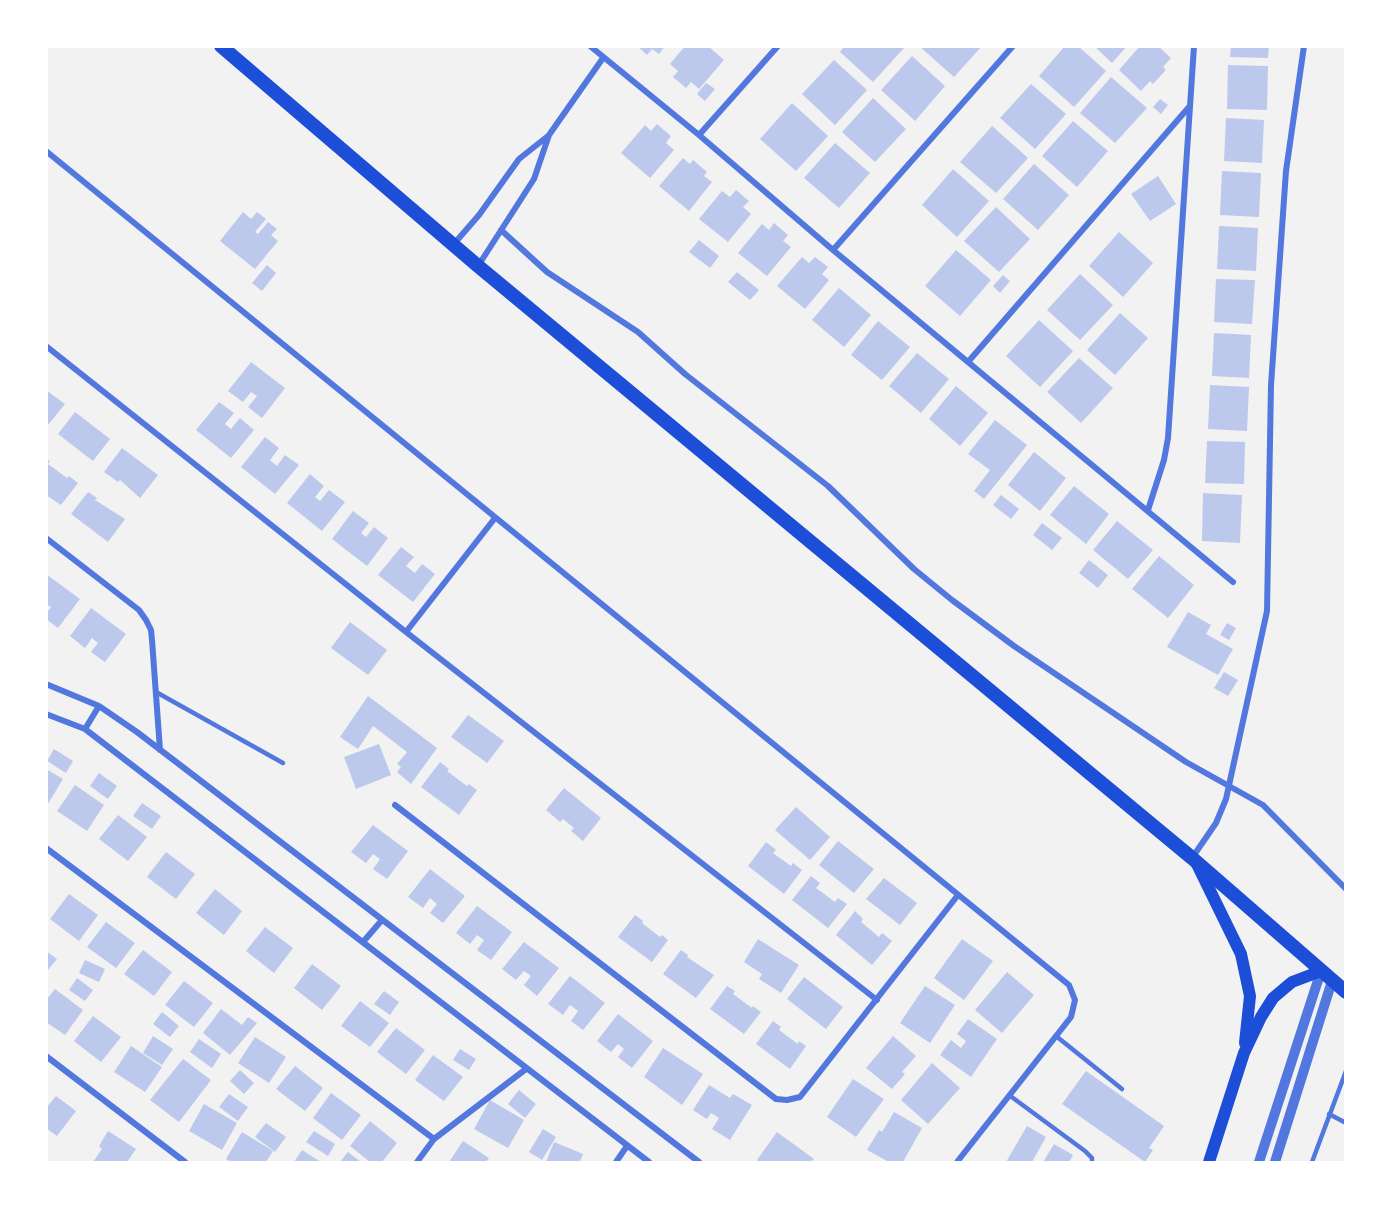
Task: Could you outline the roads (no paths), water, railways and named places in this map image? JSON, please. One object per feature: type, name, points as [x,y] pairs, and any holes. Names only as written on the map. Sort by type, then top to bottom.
[{"type":"main road","points":[[221,46],[478,266],[1194,860],[1346,992]]},
{"type":"main road","points":[[1194,860],[1242,954],[1250,996],[1244,1053]]},
{"type":"main road","points":[[1209,1162],[1244,1053],[1273,998],[1292,982],[1321,971]]},
{"type":"street","points":[[590,46],[1233,582]]},
{"type":"street","points":[[699,135],[778,46]]},
{"type":"street","points":[[833,250],[1013,46]]},
{"type":"street","points":[[1148,510],[1164,460],[1168,438],[1194,46]]},
{"type":"street","points":[[1194,860],[1216,823],[1226,799],[1267,611],[1271,385],[1286,171],[1304,46]]},
{"type":"street","points":[[478,266],[534,179],[549,135],[603,58]]},
{"type":"street","points":[[968,362],[1190,107]]},
{"type":"street","points":[[453,245],[479,215],[519,159],[549,135]]},
{"type":"street","points":[[46,151],[1069,985],[1075,1000],[1071,1017],[957,1162]]},
{"type":"street","points":[[501,230],[547,272],[638,332],[685,374],[828,486],[914,570],[952,600],[1186,762],[1263,805],[1346,889]]},
{"type":"street","points":[[46,346],[406,632],[877,1000]]},
{"type":"street","points":[[406,632],[495,518]]},
{"type":"street","points":[[46,538],[139,610],[151,630],[160,750]]},
{"type":"street","points":[[46,684],[99,706],[160,750],[699,1162]]},
{"type":"street","points":[[85,729],[99,706]]},
{"type":"street","points":[[46,714],[85,729],[649,1162]]},
{"type":"street","points":[[395,805],[776,1099],[787,1100],[800,1097],[958,894]]},
{"type":"street","points":[[46,848],[434,1139]]},
{"type":"street","points":[[363,942],[382,920]]},
{"type":"street","points":[[1260,1162],[1321,971]]},
{"type":"street","points":[[1275,1162],[1332,981]]},
{"type":"street","points":[[46,1056],[186,1162]]},
{"type":"street","points":[[417,1162],[434,1139],[526,1069]]},
{"type":"street","points":[[616,1162],[627,1146]]},
{"type":"lane","points":[[156,692],[283,763]]},
{"type":"lane","points":[[1056,1036],[1122,1089]]},
{"type":"lane","points":[[1312,1162],[1346,1071]]},
{"type":"lane","points":[[1009,1095],[1084,1151],[1092,1158],[1092,1162]]},
{"type":"lane","points":[[1329,1114],[1346,1123]]}]
